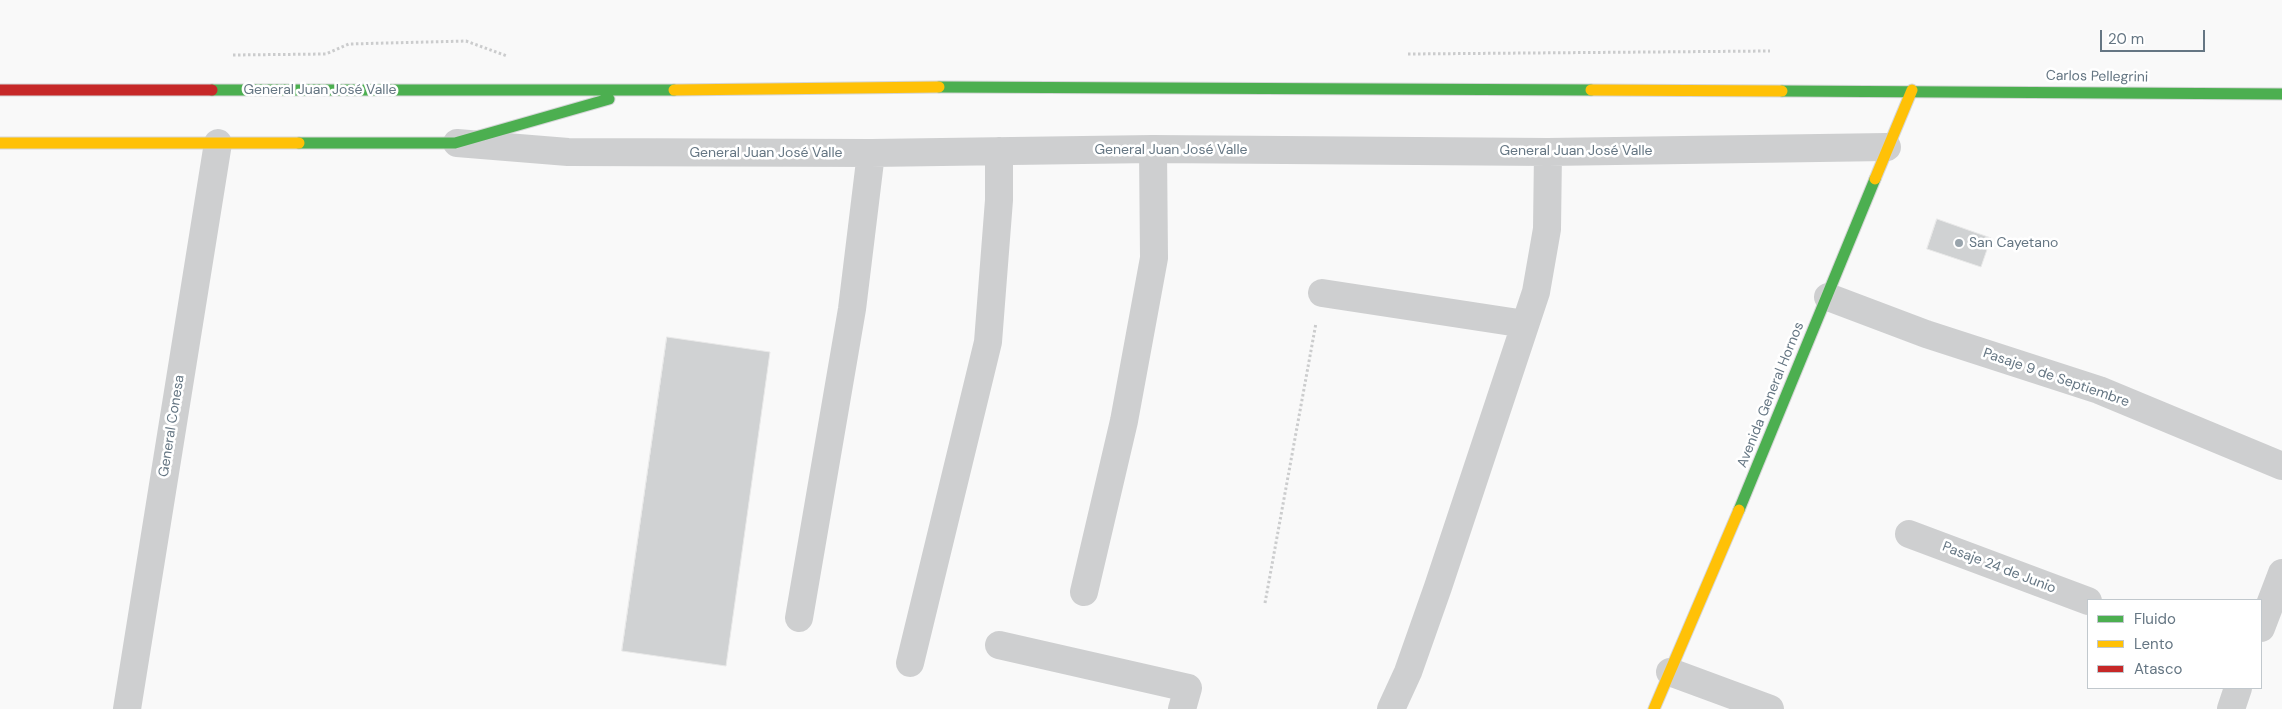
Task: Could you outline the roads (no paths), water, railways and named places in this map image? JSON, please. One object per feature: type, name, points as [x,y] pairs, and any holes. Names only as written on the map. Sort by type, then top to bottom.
[{"type":"main road","name":"General Juan José Valle","points":[[0,90],[639,90],[1016,86],[1912,90]]},
{"type":"main road","name":"General Juan José Valle","points":[[0,143],[455,143],[639,90]]},
{"type":"main road","name":"Carlos Pellegrini","points":[[1912,90],[2282,94]]},
{"type":"main road","name":"Avenida General Hornos","points":[[1654,709],[1752,482],[1887,147],[1912,90]]},
{"type":"street","name":"General Conesa","points":[[127,709],[218,143]]},
{"type":"street","name":"General Juan José Valle","points":[[455,143],[568,152],[871,153],[1153,149],[1548,152],[1887,147]]},
{"type":"street","points":[[1084,592],[1124,421],[1154,258],[1153,149]]},
{"type":"street","points":[[910,663],[988,342],[997,229],[1000,151]]},
{"type":"street","points":[[1391,709],[1408,672],[1438,587],[1536,292],[1547,229],[1548,152]]},
{"type":"street","points":[[798,618],[852,309],[871,153]]},
{"type":"street","points":[[1322,293],[1525,324]]},
{"type":"street","name":"Pasaje 9 de Septiembre","points":[[1828,297],[1926,334],[2098,390],[2282,466]]},
{"type":"street","name":"Pasaje 24 de Junio","points":[[1909,534],[2087,601]]},
{"type":"street","points":[[2262,625],[2282,573]]},
{"type":"street","points":[[999,645],[1188,688],[1182,709]]},
{"type":"street","points":[[1670,672],[1770,709]]},
{"type":"street","points":[[2231,709],[2238,689]]},
{"type":"place","name":"San Cayetano","points":[[1959,243]]}]
